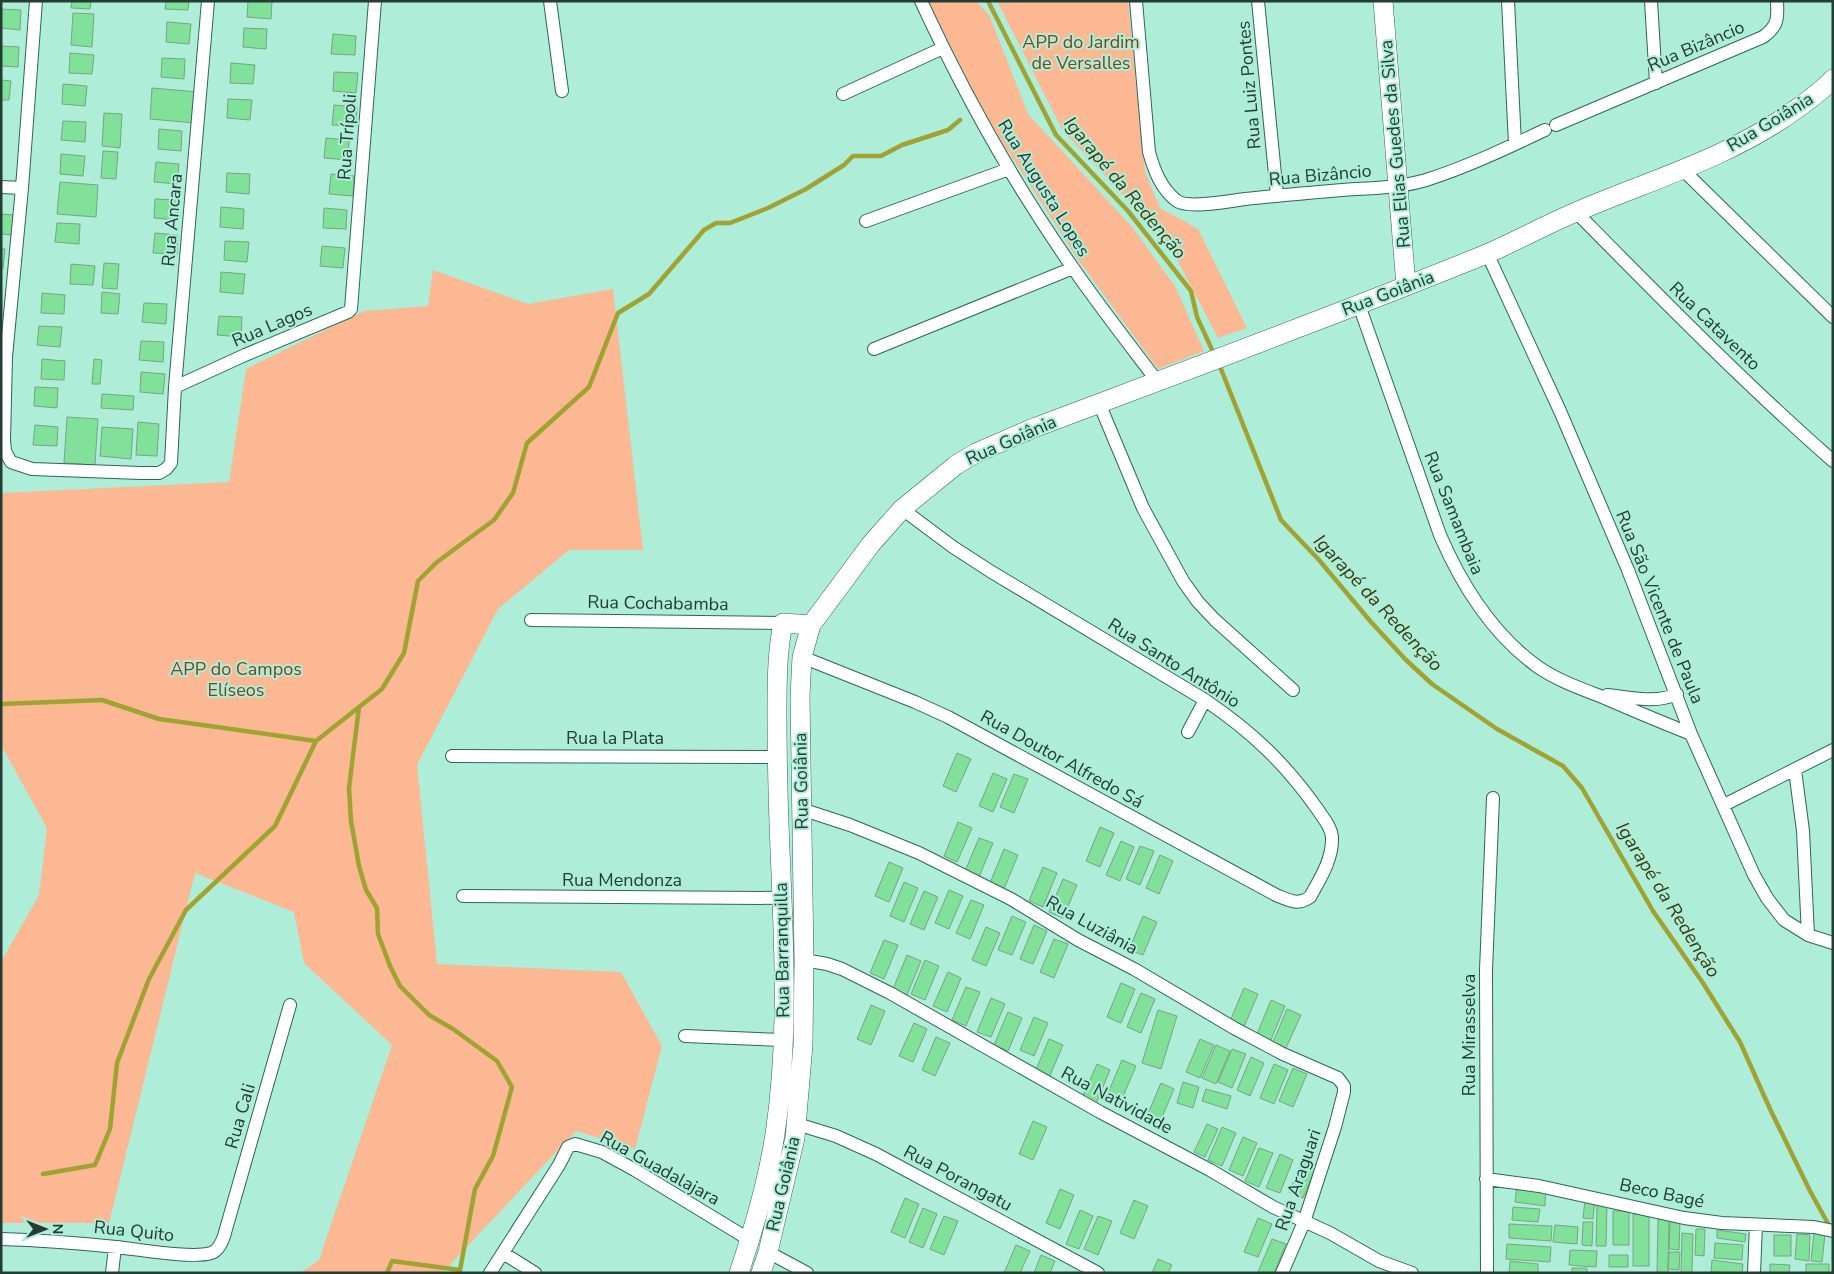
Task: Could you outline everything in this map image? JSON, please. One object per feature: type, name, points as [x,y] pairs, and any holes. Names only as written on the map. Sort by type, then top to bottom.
[{"type":"street","points":[[4,357],[22,188],[36,1]]},
{"type":"street","name":"Rua Ancara","points":[[4,357],[4,430],[5,451],[8,459],[16,464],[32,469],[159,473],[171,463],[175,387],[208,1]]},
{"type":"street","name":"Rua Trípoli","points":[[354,276],[375,1]]},
{"type":"street","points":[[550,1],[562,91]]},
{"type":"street","name":"Rua Augusta Lopes","points":[[921,1],[943,48],[1009,169],[1073,268],[1157,381]]},
{"type":"street","name":"Rua Bizâncio","points":[[1136,1],[1150,152],[1156,175],[1178,201],[1191,204],[1277,195],[1398,186],[1426,180],[1515,144],[1763,37],[1776,26],[1777,5]]},
{"type":"street","name":"Rua Luiz Pontes","points":[[1258,1],[1277,195]]},
{"type":"street","name":"Rua Elias Guedes da Silva","points":[[1383,1],[1406,286]]},
{"type":"street","points":[[1508,1],[1515,144]]},
{"type":"street","points":[[1651,1],[1656,83]]},
{"type":"street","points":[[843,94],[943,48]]},
{"type":"street","name":"Rua Goiânia","points":[[761,1273],[768,1252],[796,1131],[803,1045],[804,960],[800,697],[802,657],[811,625],[858,561],[902,509],[968,457],[1031,429],[1487,254],[1576,212],[1683,170],[1756,136],[1819,93],[1833,79]]},
{"type":"street","points":[[866,221],[1009,169]]},
{"type":"street","points":[[1683,170],[1833,317]]},
{"type":"street","points":[[1,187],[22,188]]},
{"type":"street","name":"Rua Catavento","points":[[1576,212],[1682,320],[1833,462]]},
{"type":"street","name":"Rua São Vicente de Paula","points":[[1487,254],[1560,411],[1628,570],[1691,734],[1754,875],[1767,898],[1784,920],[1808,935],[1833,943]]},
{"type":"street","points":[[874,349],[1073,268]]},
{"type":"street","name":"Rua Lagos","points":[[175,387],[348,312],[351,309],[353,298],[354,276]]},
{"type":"street","name":"Rua Samambaia","points":[[1358,305],[1436,525],[1465,588],[1500,633],[1526,658],[1553,676],[1691,734]]},
{"type":"street","points":[[1099,403],[1142,508],[1198,602],[1215,620],[1293,690]]},
{"type":"street","name":"Rua Santo Antônio","points":[[902,509],[953,547],[990,571],[1205,700],[1237,722],[1267,749],[1290,773],[1330,828],[1332,846],[1327,865],[1310,897],[1299,902]]},
{"type":"street","name":"Rua Cochabamba","points":[[531,620],[783,623]]},
{"type":"street","points":[[783,623],[811,625]]},
{"type":"street","name":"Rua Barranquilla","points":[[738,1273],[750,1240],[775,1135],[783,1040],[782,898],[777,757],[778,656],[783,623]]},
{"type":"street","name":"Rua Doutor Alfredo Sá","points":[[802,657],[948,717],[1276,895],[1293,902],[1299,902]]},
{"type":"street","points":[[1594,694],[1651,700],[1668,698],[1676,694]]},
{"type":"street","points":[[1188,732],[1205,700]]},
{"type":"street","points":[[1724,805],[1833,750]]},
{"type":"street","name":"Rua la Plata","points":[[452,756],[777,757]]},
{"type":"street","points":[[1795,770],[1804,849],[1808,935]]},
{"type":"street","name":"Rua Mirasselva","points":[[1487,1273],[1486,970],[1493,798]]},
{"type":"street","name":"Rua Luziânia","points":[[801,809],[910,850],[1011,899],[1234,1028],[1283,1054],[1338,1078],[1344,1086],[1344,1098]]},
{"type":"street","name":"Rua Mendonza","points":[[463,896],[782,898]]},
{"type":"street","name":"Rua Natividade","points":[[804,960],[842,969],[890,993],[1100,1112],[1210,1170],[1273,1207],[1330,1233],[1379,1261],[1412,1273]]},
{"type":"street","name":"Rua Cali","points":[[224,1236],[290,1005]]},
{"type":"street","points":[[685,1036],[783,1040]]},
{"type":"street","name":"Rua Araguari","points":[[1282,1273],[1304,1222],[1344,1098]]},
{"type":"street","points":[[775,1135],[796,1131]]},
{"type":"street","name":"Rua Porangatu","points":[[796,1131],[836,1136],[867,1150],[1098,1273]]},
{"type":"street","name":"Rua Guadalajara","points":[[503,1253],[559,1165],[568,1147],[573,1144],[580,1144],[602,1152],[750,1240]]},
{"type":"street","name":"Beco Bagé","points":[[1486,1179],[1539,1186],[1684,1218],[1722,1223],[1814,1227],[1831,1231]]},
{"type":"street","points":[[1754,1273],[1756,1225]]},
{"type":"street","name":"Rua Quito","points":[[1,1238],[205,1255],[214,1252],[221,1244],[224,1236]]},
{"type":"street","points":[[112,1273],[115,1247]]},
{"type":"street","points":[[768,1252],[807,1273]]},
{"type":"street","points":[[490,1273],[503,1253],[535,1273]]},
{"type":"green space","points":[[927,1],[976,1],[989,15],[1028,114],[1132,227],[1175,286],[1204,351],[1158,369],[1077,258],[982,111]]},
{"type":"green space","name":"APP do Jardim de Versalles","points":[[997,1],[1128,1],[1145,172],[1160,208],[1198,229],[1247,328],[1218,338],[1168,242],[1063,131]]},
{"type":"green space","name":"APP do Campos Elíseos","points":[[433,270],[528,304],[613,289],[643,550],[569,550],[498,609],[417,765],[437,964],[621,972],[662,1046],[635,1149],[576,1131],[442,1273],[300,1273],[319,1260],[392,1045],[304,963],[294,912],[195,873],[109,1223],[1,1223],[1,962],[39,895],[47,828],[1,745],[1,493],[229,482],[246,369],[364,311],[428,306]]},
{"type":"building","points":[[72,1],[91,1],[90,9],[71,8]]},
{"type":"building","points":[[166,1],[189,1],[188,10],[165,9]]},
{"type":"building","points":[[248,1],[272,1],[271,19],[247,17]]},
{"type":"building","points":[[1,9],[21,10],[20,30],[1,28]]},
{"type":"building","points":[[73,13],[94,14],[92,47],[71,45]]},
{"type":"building","points":[[167,22],[191,24],[189,44],[166,42]]},
{"type":"building","points":[[244,28],[267,29],[266,49],[243,47]]},
{"type":"building","points":[[333,34],[356,36],[355,55],[331,54]]},
{"type":"building","points":[[1,46],[19,47],[18,67],[1,66]]},
{"type":"building","points":[[70,53],[94,55],[92,74],[69,73]]},
{"type":"building","points":[[162,58],[185,59],[184,79],[161,77]]},
{"type":"building","points":[[231,63],[255,65],[253,84],[230,83]]},
{"type":"building","points":[[334,72],[358,73],[356,93],[333,91]]},
{"type":"building","points":[[1,80],[11,81],[9,100],[1,100]]},
{"type":"building","points":[[63,84],[87,86],[85,106],[62,104]]},
{"type":"building","points":[[152,88],[198,92],[195,123],[150,119]]},
{"type":"building","points":[[228,99],[252,100],[250,120],[227,118]]},
{"type":"building","points":[[334,105],[357,107],[356,126],[332,125]]},
{"type":"building","points":[[104,113],[122,114],[120,148],[102,146]]},
{"type":"building","points":[[63,121],[86,122],[85,142],[61,140]]},
{"type":"building","points":[[159,129],[182,131],[181,151],[158,149]]},
{"type":"building","points":[[326,138],[349,140],[348,160],[324,158]]},
{"type":"building","points":[[103,151],[118,152],[116,179],[101,178]]},
{"type":"building","points":[[61,154],[85,156],[83,176],[60,174]]},
{"type":"building","points":[[156,162],[179,164],[177,184],[154,182]]},
{"type":"building","points":[[227,173],[250,174],[249,194],[226,192]]},
{"type":"building","points":[[331,174],[354,176],[353,196],[329,194]]},
{"type":"building","points":[[60,182],[98,185],[96,217],[57,214]]},
{"type":"building","points":[[155,199],[178,200],[177,220],[154,218]]},
{"type":"building","points":[[221,207],[244,209],[243,229],[220,227]]},
{"type":"building","points":[[324,208],[347,210],[346,229],[323,228]]},
{"type":"building","points":[[1,214],[14,215],[12,235],[1,234]]},
{"type":"building","points":[[57,223],[80,224],[79,244],[55,242]]},
{"type":"building","points":[[155,233],[178,235],[177,254],[153,253]]},
{"type":"building","points":[[225,241],[249,242],[247,262],[224,260]]},
{"type":"building","points":[[322,246],[345,248],[343,268],[320,266]]},
{"type":"building","points":[[1,249],[5,249],[3,269],[1,269]]},
{"type":"building","points":[[104,263],[119,264],[117,289],[102,288]]},
{"type":"building","points":[[71,264],[95,266],[93,285],[70,284]]},
{"type":"building","points":[[221,272],[245,274],[243,294],[220,292]]},
{"type":"building","points":[[102,292],[120,294],[118,314],[101,313]]},
{"type":"building","points":[[42,293],[65,295],[64,314],[41,313]]},
{"type":"building","points":[[144,303],[167,304],[166,324],[142,322]]},
{"type":"building","points":[[219,316],[242,317],[241,337],[217,335]]},
{"type":"building","points":[[39,326],[62,327],[60,347],[37,345]]},
{"type":"building","points":[[141,341],[164,342],[163,362],[139,360]]},
{"type":"building","points":[[42,359],[65,361],[64,380],[41,379]]},
{"type":"building","points":[[94,359],[102,360],[100,384],[92,384]]},
{"type":"building","points":[[141,372],[165,374],[163,394],[140,392]]},
{"type":"building","points":[[35,387],[58,388],[57,408],[34,406]]},
{"type":"building","points":[[102,394],[134,396],[133,410],[101,408]]},
{"type":"building","points":[[67,417],[98,419],[95,465],[64,463]]},
{"type":"building","points":[[138,422],[159,424],[157,456],[136,455]]},
{"type":"building","points":[[35,425],[58,427],[57,446],[33,445]]},
{"type":"building","points":[[102,427],[133,429],[131,459],[100,456]]},
{"type":"building","points":[[957,753],[971,759],[956,792],[943,786]]},
{"type":"building","points":[[993,773],[1007,779],[993,812],[979,806]]},
{"type":"building","points":[[1014,774],[1028,779],[1014,813],[1000,807]]},
{"type":"building","points":[[958,822],[972,828],[957,862],[944,856]]},
{"type":"building","points":[[1100,827],[1114,833],[1100,867],[1086,861]]},
{"type":"building","points":[[979,838],[993,843],[979,877],[965,871]]},
{"type":"building","points":[[1121,841],[1134,847],[1120,881],[1106,875]]},
{"type":"building","points":[[1140,846],[1154,851],[1140,885],[1126,879]]},
{"type":"building","points":[[1004,849],[1018,855],[1004,889],[990,883]]},
{"type":"building","points":[[1160,855],[1173,861],[1159,894],[1146,888]]},
{"type":"building","points":[[889,862],[903,868],[889,902],[875,896]]},
{"type":"building","points":[[1043,867],[1057,873],[1043,907],[1029,901]]},
{"type":"building","points":[[1063,879],[1077,885],[1063,918],[1049,912]]},
{"type":"building","points":[[904,882],[918,888],[904,922],[890,916]]},
{"type":"building","points":[[949,890],[963,896],[949,929],[935,923]]},
{"type":"building","points":[[924,891],[938,897],[924,930],[910,924]]},
{"type":"building","points":[[971,900],[984,905],[970,939],[956,933]]},
{"type":"building","points":[[1012,916],[1026,922],[1012,955],[998,950]]},
{"type":"building","points":[[1143,916],[1157,922],[1143,955],[1129,950]]},
{"type":"building","points":[[1034,925],[1047,931],[1033,964],[1020,959]]},
{"type":"building","points":[[986,927],[1000,933],[986,966],[972,960]]},
{"type":"building","points":[[1054,939],[1068,944],[1054,978],[1040,972]]},
{"type":"building","points":[[884,940],[898,945],[884,979],[870,973]]},
{"type":"building","points":[[907,955],[921,961],[907,995],[893,989]]},
{"type":"building","points":[[925,960],[939,966],[925,1000],[911,994]]},
{"type":"building","points":[[948,972],[961,978],[947,1012],[933,1006]]},
{"type":"building","points":[[1121,983],[1135,989],[1121,1023],[1107,1017]]},
{"type":"building","points":[[966,987],[980,992],[966,1026],[952,1020]]},
{"type":"building","points":[[1244,988],[1258,994],[1244,1027],[1230,1021]]},
{"type":"building","points":[[1141,993],[1155,999],[1141,1033],[1127,1027]]},
{"type":"building","points":[[991,998],[1005,1004],[991,1037],[977,1032]]},
{"type":"building","points":[[1271,1000],[1285,1006],[1271,1040],[1257,1034]]},
{"type":"building","points":[[871,1005],[885,1011],[871,1045],[857,1039]]},
{"type":"building","points":[[1287,1009],[1301,1015],[1286,1048],[1273,1042]]},
{"type":"building","points":[[1158,1010],[1177,1016],[1161,1069],[1142,1063]]},
{"type":"building","points":[[1008,1012],[1022,1018],[1008,1051],[994,1045]]},
{"type":"building","points":[[1034,1017],[1048,1023],[1034,1056],[1020,1050]]},
{"type":"building","points":[[914,1023],[927,1029],[913,1062],[899,1056]]},
{"type":"building","points":[[936,1037],[950,1043],[935,1076],[922,1070]]},
{"type":"building","points":[[1049,1039],[1063,1045],[1049,1078],[1035,1072]]},
{"type":"building","points":[[1200,1039],[1214,1045],[1200,1078],[1186,1072]]},
{"type":"building","points":[[1216,1045],[1230,1051],[1216,1084],[1202,1078]]},
{"type":"building","points":[[1232,1049],[1246,1054],[1232,1088],[1218,1082]]},
{"type":"building","points":[[1251,1057],[1264,1063],[1250,1096],[1237,1090]]},
{"type":"building","points":[[1122,1060],[1136,1066],[1122,1099],[1108,1093]]},
{"type":"building","points":[[1097,1064],[1110,1070],[1096,1104],[1082,1098]]},
{"type":"building","points":[[1274,1064],[1288,1070],[1274,1104],[1260,1098]]},
{"type":"building","points":[[1293,1068],[1307,1074],[1293,1107],[1279,1101]]},
{"type":"building","points":[[1183,1082],[1199,1087],[1193,1108],[1177,1103]]},
{"type":"building","points":[[1161,1083],[1174,1089],[1160,1122],[1147,1116]]},
{"type":"building","points":[[1206,1089],[1231,1096],[1227,1109],[1202,1101]]},
{"type":"building","points":[[1033,1121],[1047,1127],[1033,1160],[1019,1154]]},
{"type":"building","points":[[1207,1124],[1218,1129],[1205,1157],[1194,1152]]},
{"type":"building","points":[[1222,1127],[1236,1133],[1222,1166],[1208,1160]]},
{"type":"building","points":[[1243,1137],[1257,1143],[1243,1176],[1229,1170]]},
{"type":"building","points":[[1259,1148],[1273,1153],[1259,1187],[1245,1181]]},
{"type":"building","points":[[1280,1154],[1293,1160],[1280,1193],[1266,1188]]},
{"type":"building","points":[[1303,1159],[1317,1165],[1303,1198],[1289,1192]]},
{"type":"building","points":[[1517,1185],[1546,1188],[1545,1206],[1515,1202]]},
{"type":"building","points":[[1060,1189],[1074,1195],[1060,1229],[1046,1223]]},
{"type":"building","points":[[905,1198],[919,1204],[905,1238],[891,1232]]},
{"type":"building","points":[[1134,1200],[1148,1206],[1134,1239],[1120,1233]]},
{"type":"building","points":[[1585,1200],[1595,1200],[1593,1219],[1583,1218]]},
{"type":"building","points":[[1597,1203],[1607,1203],[1606,1246],[1596,1246]]},
{"type":"building","points":[[1513,1207],[1540,1209],[1538,1222],[1512,1220]]},
{"type":"building","points":[[923,1208],[937,1214],[923,1248],[909,1242]]},
{"type":"building","points":[[1080,1210],[1093,1216],[1079,1249],[1066,1244]]},
{"type":"building","points":[[1613,1211],[1629,1211],[1629,1245],[1613,1245]]},
{"type":"building","points":[[1633,1214],[1649,1215],[1649,1266],[1633,1266]]},
{"type":"building","points":[[944,1216],[958,1221],[944,1255],[930,1249]]},
{"type":"building","points":[[1098,1216],[1112,1221],[1098,1255],[1084,1249]]},
{"type":"building","points":[[1258,1218],[1272,1224],[1258,1257],[1244,1252]]},
{"type":"building","points":[[1658,1218],[1669,1218],[1668,1273],[1657,1273]]},
{"type":"building","points":[[1670,1219],[1680,1219],[1679,1250],[1669,1249]]},
{"type":"building","points":[[1583,1222],[1593,1222],[1592,1246],[1582,1245]]},
{"type":"building","points":[[1509,1224],[1552,1226],[1551,1241],[1509,1238]]},
{"type":"building","points":[[1555,1225],[1578,1227],[1577,1244],[1553,1242]]},
{"type":"building","points":[[1696,1229],[1705,1229],[1704,1256],[1695,1255]]},
{"type":"building","points":[[1717,1230],[1746,1234],[1745,1242],[1717,1238]]},
{"type":"building","points":[[1682,1233],[1693,1234],[1692,1273],[1681,1273]]},
{"type":"building","points":[[1814,1233],[1825,1234],[1822,1262],[1811,1261]]},
{"type":"building","points":[[1797,1234],[1810,1235],[1809,1261],[1795,1259]]},
{"type":"building","points":[[1774,1235],[1791,1235],[1791,1256],[1774,1256]]},
{"type":"building","points":[[1272,1239],[1286,1244],[1274,1273],[1259,1273],[1258,1272]]},
{"type":"building","points":[[1715,1243],[1743,1245],[1742,1260],[1714,1258]]},
{"type":"building","points":[[1507,1244],[1551,1247],[1550,1262],[1506,1259]]},
{"type":"building","points":[[1016,1245],[1030,1251],[1020,1273],[1004,1273]]},
{"type":"building","points":[[1570,1250],[1597,1251],[1596,1267],[1569,1265]]},
{"type":"building","points":[[1669,1252],[1680,1252],[1679,1270],[1668,1269]]},
{"type":"building","points":[[1041,1255],[1055,1261],[1050,1273],[1034,1273]]},
{"type":"building","points":[[1609,1255],[1628,1255],[1628,1267],[1609,1267]]},
{"type":"building","points":[[1158,1259],[1172,1265],[1168,1273],[1152,1273]]},
{"type":"building","points":[[1712,1260],[1743,1264],[1742,1273],[1711,1272]]},
{"type":"building","points":[[1510,1261],[1538,1264],[1538,1273],[1509,1273]]},
{"type":"building","points":[[1770,1264],[1790,1265],[1789,1273],[1770,1273]]},
{"type":"building","points":[[1806,1264],[1829,1264],[1829,1273],[1806,1273]]},
{"type":"building","points":[[1572,1268],[1587,1268],[1587,1273],[1572,1273]]},
{"type":"waterway","name":"Igarapé da Redenção","points":[[988,1],[1056,135],[1128,211],[1191,291],[1197,317],[1214,354]]},
{"type":"waterway","points":[[43,1174],[95,1165],[110,1129],[117,1063],[149,979],[186,910],[275,826],[316,741],[382,689],[404,653],[418,581],[437,562],[494,520],[513,493],[527,443],[589,387],[618,313],[649,294],[704,230],[716,223],[730,223],[768,208],[806,189],[844,165],[853,156],[881,156],[902,145],[948,130],[960,120]]},
{"type":"waterway","name":"Igarapé da Redenção","points":[[1219,364],[1281,520],[1319,560],[1371,622],[1406,660],[1432,684],[1497,729],[1563,766],[1582,788],[1653,911],[1703,983],[1740,1042],[1770,1109],[1810,1191],[1831,1229]]},
{"type":"waterway","points":[[1,704],[102,700],[159,719],[316,741]]},
{"type":"waterway","points":[[359,707],[349,788],[351,821],[359,866],[366,890],[377,908],[378,934],[390,966],[400,986],[429,1015],[453,1029],[497,1061],[512,1087],[493,1156],[475,1189],[460,1270],[392,1261],[387,1273]]}]
